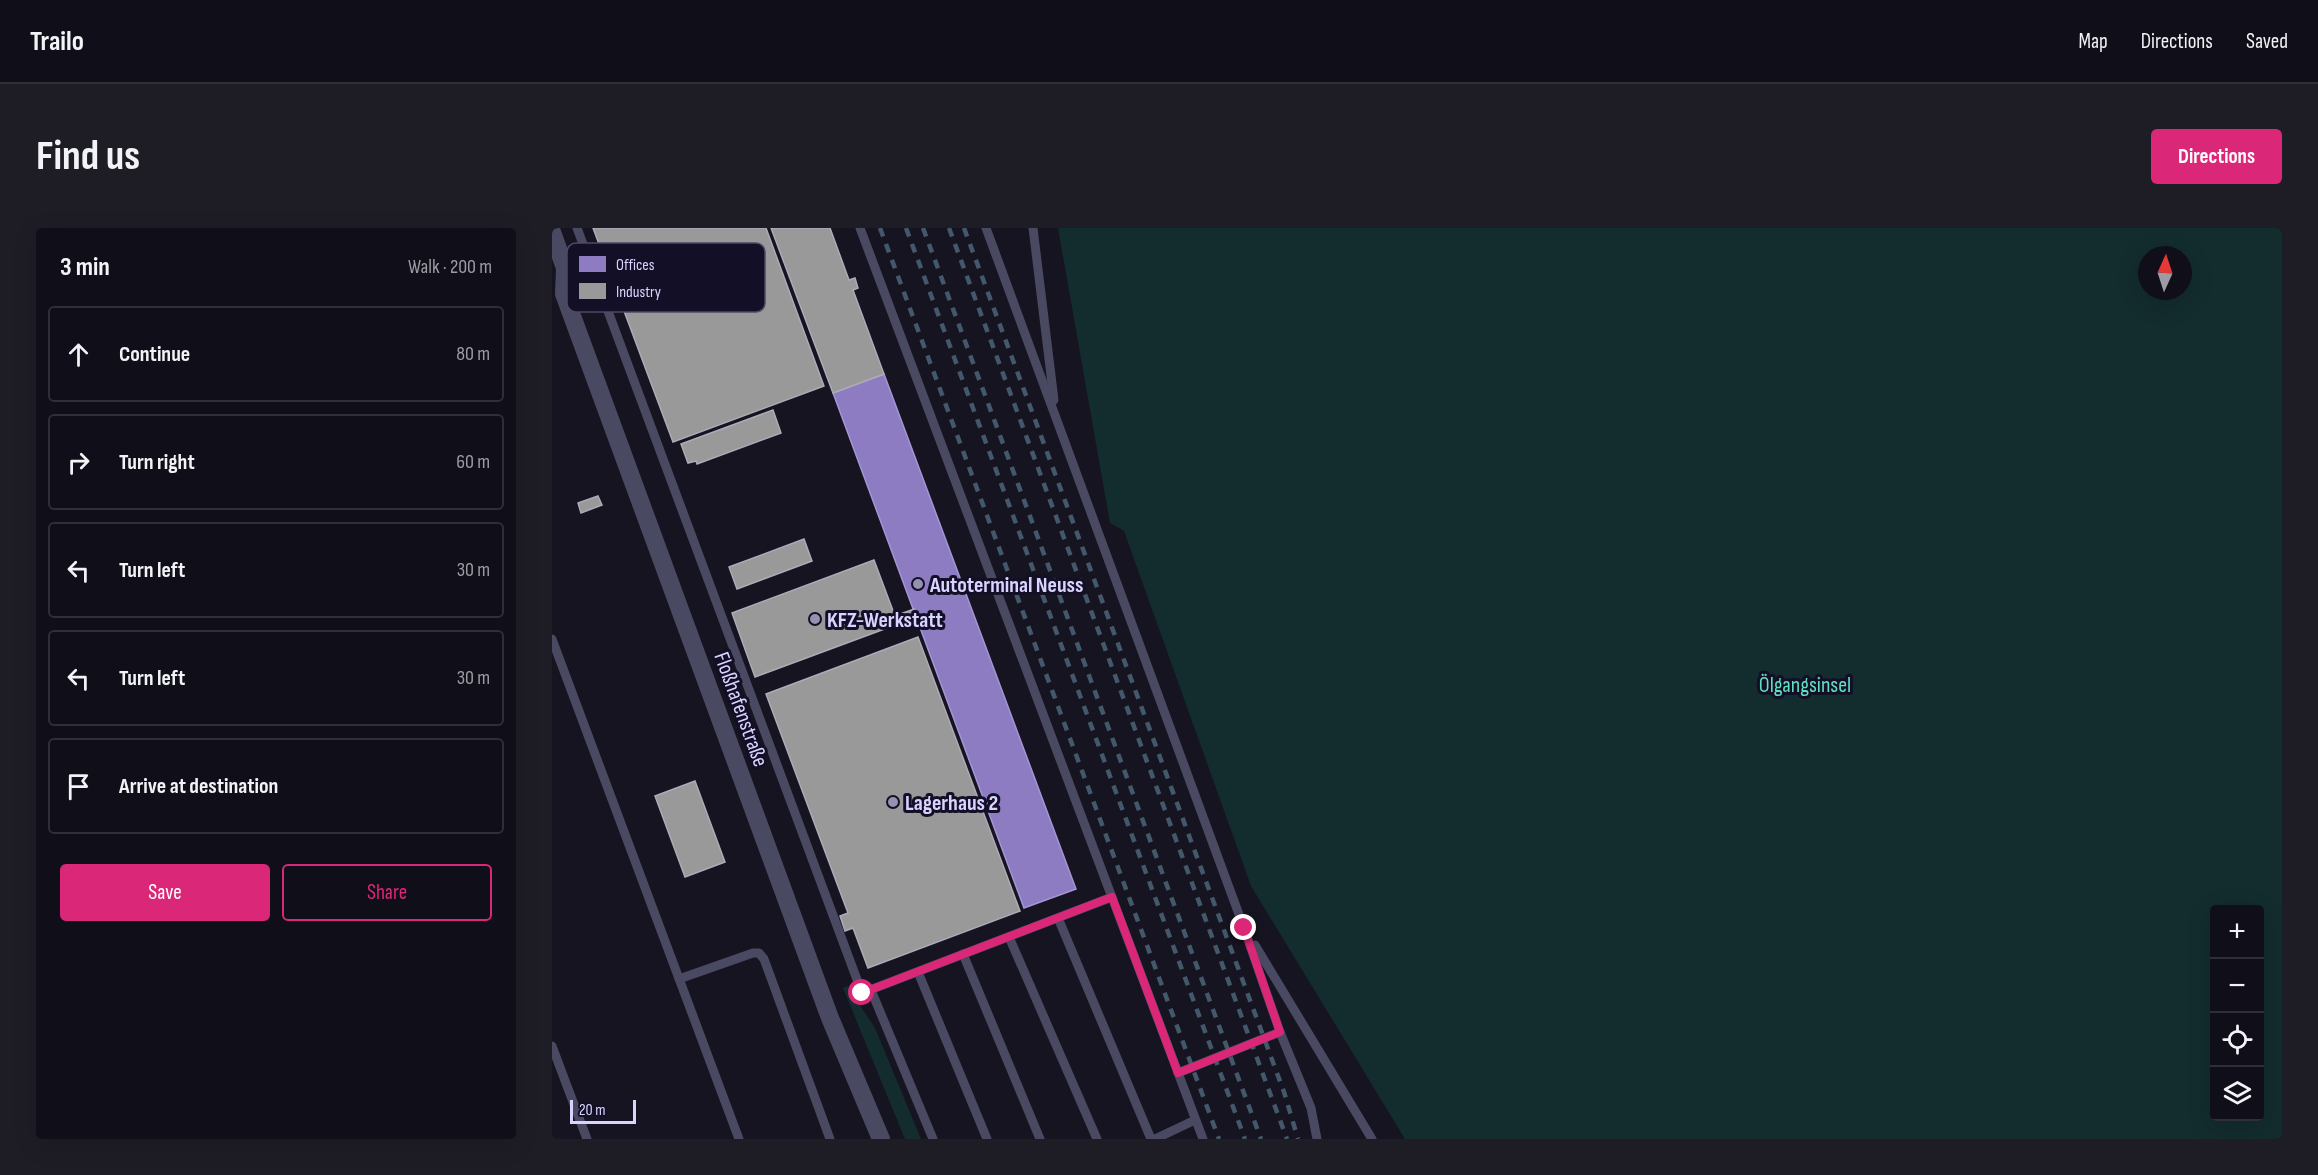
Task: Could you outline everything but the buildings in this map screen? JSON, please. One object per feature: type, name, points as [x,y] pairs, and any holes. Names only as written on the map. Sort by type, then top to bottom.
[{"type":"street","name":"Floßhafenstraße","points":[[552,232],[565,268],[556,292],[830,1018],[881,1139]]},
{"type":"lane","points":[[577,228],[583,243]]},
{"type":"lane","points":[[860,228],[1203,1139]]},
{"type":"lane","points":[[986,228],[1244,928],[1280,1032],[1311,1108],[1317,1136]]},
{"type":"lane","points":[[1027,228],[1035,252]]},
{"type":"lane","points":[[1033,228],[1056,417]]},
{"type":"lane","points":[[608,312],[862,993],[1112,897]]},
{"type":"lane","points":[[552,639],[739,1139]]},
{"type":"lane","points":[[1058,918],[1153,1139],[1196,1120]]},
{"type":"lane","points":[[1244,928],[1372,1139]]},
{"type":"lane","points":[[1010,936],[1096,1139]]},
{"type":"lane","points":[[679,979],[753,953],[759,953],[764,959],[830,1139]]},
{"type":"lane","points":[[963,954],[1040,1139]]},
{"type":"lane","points":[[918,972],[987,1139]]},
{"type":"lane","points":[[872,990],[933,1139]]},
{"type":"lane","points":[[1178,1073],[1280,1032]]},
{"type":"lane","points":[[552,1046],[586,1139]]},
{"type":"green space","name":"Ölgangsinsel","points":[[1058,228],[2282,228],[2282,1139],[1405,1139],[1251,886],[1124,531],[1110,523]]},
{"type":"green space","points":[[847,986],[875,1028],[921,1139],[905,1139],[843,988]]},
{"type":"railway","points":[[880,228],[1219,1139]]},
{"type":"railway","points":[[906,228],[1245,1139]]},
{"type":"railway","points":[[923,228],[1261,1139]]},
{"type":"railway","points":[[949,228],[1287,1139]]},
{"type":"railway","points":[[964,228],[1284,1092],[1298,1139]]},
{"type":"place","name":"Autoterminal Neuss","points":[[918,584]]},
{"type":"place","name":"KFZ-Werkstatt","points":[[815,619]]},
{"type":"place","name":"Lagerhaus 2","points":[[893,802]]},
{"type":"route","points":[[862,993],[1112,897],[1178,1073],[1280,1032],[1244,928]]}]
